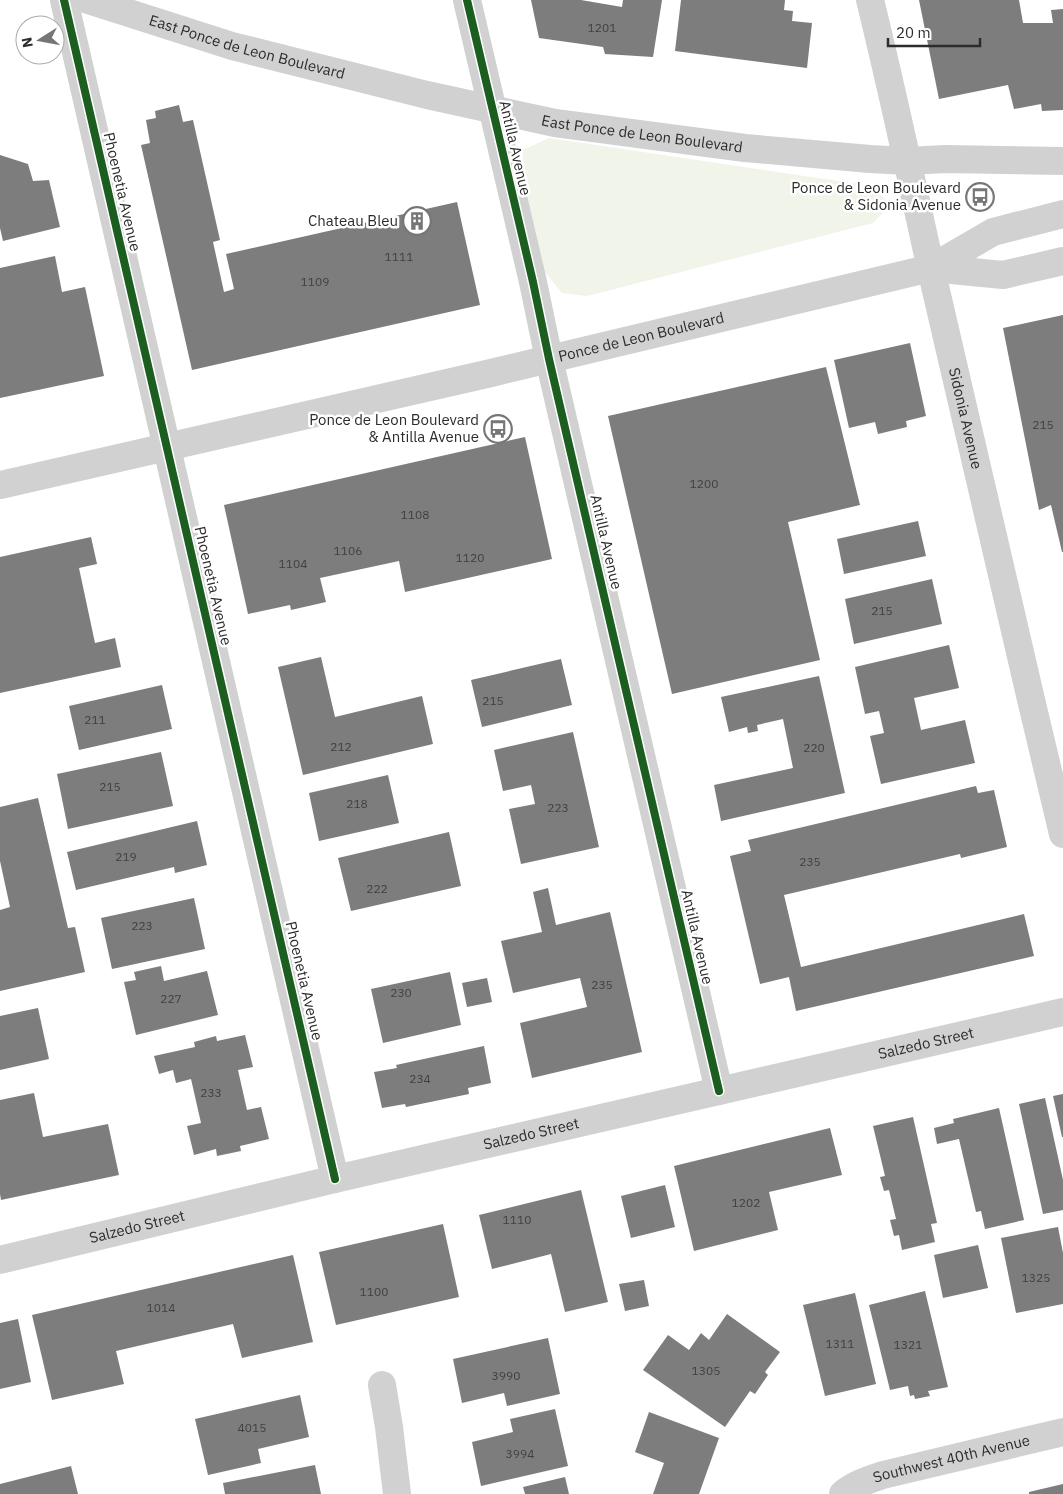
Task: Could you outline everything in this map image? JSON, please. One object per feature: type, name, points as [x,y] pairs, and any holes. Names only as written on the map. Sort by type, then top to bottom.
[{"type":"street","name":"Phoenetia Avenue","points":[[64,0],[335,1179]]},
{"type":"street","name":"East Ponce de Leon Boulevard","points":[[88,0],[232,46],[427,95],[556,123],[677,139],[851,158],[908,161],[945,158],[1063,160]]},
{"type":"street","name":"Antilla Avenue","points":[[467,0],[719,1091]]},
{"type":"street","name":"Sidonia Avenue","points":[[870,0],[1013,626],[1063,834]]},
{"type":"street","name":"Ponce de Leon Boulevard","points":[[0,485],[549,359],[931,268],[993,232],[1063,214]]},
{"type":"street","name":"Ponce de Leon Boulevard","points":[[931,268],[1003,275],[1063,261]]},
{"type":"street","name":"Salzedo Street","points":[[0,1260],[335,1179],[1063,1012]]},
{"type":"street","points":[[382,1385],[397,1494]]},
{"type":"street","name":"Southwest 40th Avenue","points":[[843,1494],[851,1487],[883,1475],[1063,1432]]},
{"type":"shaded area","points":[[549,138],[872,186],[891,205],[873,223],[587,296],[562,293],[545,272],[522,173],[523,150]]},
{"type":"building","points":[[531,0],[581,0],[622,7],[623,0],[662,0],[653,57],[605,54],[603,47],[539,38]]},
{"type":"building","points":[[681,0],[785,0],[784,10],[793,11],[792,21],[812,23],[807,68],[675,51]]},
{"type":"building","points":[[919,0],[1019,0],[1023,23],[1053,23],[1051,10],[1063,9],[1063,110],[1042,111],[1041,104],[1014,109],[1008,85],[939,99]]},
{"type":"building","name":"Chateau Bleu","points":[[179,105],[183,122],[193,120],[220,240],[213,242],[224,292],[234,289],[226,254],[457,202],[480,305],[192,370],[141,145],[150,143],[146,120],[156,118],[155,111]]},
{"type":"building","points":[[0,155],[28,164],[33,181],[49,180],[60,227],[3,241],[0,228]]},
{"type":"building","points":[[55,256],[62,292],[85,287],[104,376],[0,398],[0,268]]},
{"type":"building","points":[[1063,315],[1062,552],[1051,505],[1039,510],[1003,328]]},
{"type":"building","points":[[910,343],[926,416],[906,421],[907,427],[878,434],[875,422],[849,428],[834,360]]},
{"type":"building","points":[[826,367],[860,505],[788,522],[820,660],[672,694],[608,416]]},
{"type":"building","points":[[525,437],[552,559],[405,592],[399,561],[320,578],[326,602],[291,610],[290,605],[248,614],[224,505]]},
{"type":"building","points":[[918,521],[926,556],[844,574],[837,539]]},
{"type":"building","points":[[91,537],[97,564],[79,568],[95,643],[115,638],[121,667],[0,693],[0,557]]},
{"type":"building","points":[[932,579],[942,624],[854,644],[845,599]]},
{"type":"building","points":[[949,645],[959,688],[914,698],[921,730],[965,720],[975,763],[881,784],[870,736],[884,733],[879,711],[865,714],[855,667]]},
{"type":"building","points":[[321,657],[335,717],[422,696],[433,744],[303,775],[278,667]]},
{"type":"building","points":[[561,659],[572,705],[482,727],[471,680]]},
{"type":"building","points":[[819,676],[845,793],[721,821],[714,785],[793,768],[783,719],[757,725],[758,731],[748,733],[747,727],[729,732],[721,697]]},
{"type":"building","points":[[162,685],[172,729],[79,750],[69,706]]},
{"type":"building","points":[[573,732],[599,847],[521,864],[509,809],[535,804],[531,785],[503,791],[494,750]]},
{"type":"building","points":[[161,752],[173,806],[68,829],[57,774]]},
{"type":"building","points":[[388,775],[399,823],[319,841],[309,793]]},
{"type":"building","points":[[976,786],[978,793],[994,790],[1007,847],[961,858],[960,854],[784,895],[801,967],[1024,914],[1034,956],[796,1011],[789,977],[760,984],[730,856],[751,851],[748,840]]},
{"type":"building","points":[[38,798],[68,928],[75,927],[85,972],[0,991],[0,910],[10,907],[0,861],[0,807]]},
{"type":"building","points":[[197,821],[207,865],[175,873],[174,867],[76,890],[67,852]]},
{"type":"building","points":[[449,832],[461,886],[351,911],[338,858]]},
{"type":"building","points":[[548,888],[556,925],[610,912],[642,1052],[532,1078],[520,1023],[587,1007],[580,978],[513,993],[501,941],[542,932],[533,892]]},
{"type":"building","points":[[194,898],[205,949],[112,969],[101,918]]},
{"type":"building","points":[[161,966],[164,981],[207,971],[218,1015],[136,1035],[124,982],[136,980],[134,972]]},
{"type":"building","points":[[450,972],[461,1025],[383,1043],[371,989]]},
{"type":"building","points":[[487,978],[492,1002],[467,1007],[462,983]]},
{"type":"building","points":[[38,1008],[49,1059],[0,1070],[0,1016]]},
{"type":"building","points":[[245,1035],[253,1067],[238,1070],[247,1110],[261,1107],[269,1139],[240,1146],[241,1151],[217,1156],[216,1149],[194,1155],[187,1126],[201,1123],[191,1079],[176,1083],[173,1070],[159,1074],[154,1056],[195,1047],[194,1042],[216,1036],[217,1041]]},
{"type":"building","points":[[484,1046],[491,1083],[468,1088],[469,1094],[406,1107],[405,1104],[382,1108],[374,1072],[397,1068],[396,1065]]},
{"type":"building","points":[[34,1093],[43,1137],[108,1124],[119,1175],[1,1200],[0,1100]]},
{"type":"building","points":[[1063,1094],[1063,1137],[1062,1137],[1053,1096]]},
{"type":"building","points":[[1045,1098],[1063,1180],[1063,1210],[1043,1214],[1019,1104]]},
{"type":"building","points":[[999,1108],[1024,1220],[985,1229],[981,1211],[976,1212],[959,1139],[937,1144],[934,1128],[954,1123],[953,1119]]},
{"type":"building","points":[[913,1117],[937,1223],[931,1224],[935,1242],[902,1250],[899,1235],[894,1236],[890,1220],[896,1219],[889,1190],[884,1191],[880,1177],[885,1176],[873,1126]]},
{"type":"building","points":[[830,1128],[842,1175],[769,1192],[778,1230],[694,1251],[674,1166]]},
{"type":"building","points":[[665,1185],[675,1227],[631,1238],[621,1196]]},
{"type":"building","points":[[581,1190],[608,1302],[565,1312],[551,1254],[492,1269],[479,1215]]},
{"type":"building","points":[[443,1224],[459,1297],[336,1325],[319,1252]]},
{"type":"building","points":[[1058,1227],[1063,1253],[1063,1304],[1016,1313],[1001,1238]]},
{"type":"building","points":[[978,1245],[988,1288],[943,1298],[934,1255]]},
{"type":"building","points":[[293,1255],[313,1342],[242,1358],[233,1324],[116,1351],[124,1384],[52,1400],[32,1315]]},
{"type":"building","points":[[644,1280],[649,1306],[625,1311],[619,1284]]},
{"type":"building","points":[[925,1291],[948,1387],[928,1391],[930,1396],[915,1399],[914,1395],[910,1396],[908,1386],[890,1390],[869,1305]]},
{"type":"building","points":[[855,1293],[876,1384],[825,1396],[803,1305]]},
{"type":"building","points":[[727,1314],[780,1352],[765,1372],[768,1375],[755,1394],[750,1391],[725,1427],[643,1370],[668,1335],[689,1350],[701,1333],[709,1340]]},
{"type":"building","points":[[18,1319],[31,1382],[0,1389],[0,1323]]},
{"type":"building","points":[[548,1338],[560,1394],[507,1406],[504,1393],[462,1403],[453,1359]]},
{"type":"building","points":[[300,1395],[309,1437],[258,1449],[261,1463],[208,1475],[195,1419]]},
{"type":"building","points":[[555,1409],[568,1466],[481,1486],[472,1442],[513,1432],[510,1419]]},
{"type":"building","points":[[649,1412],[719,1438],[699,1494],[653,1494],[664,1463],[635,1452]]},
{"type":"building","points":[[315,1465],[321,1494],[225,1494],[223,1483]]},
{"type":"building","points":[[71,1466],[78,1494],[0,1494],[0,1484]]},
{"type":"building","points":[[565,1477],[569,1494],[525,1494],[523,1487]]},
{"type":"building","points":[[1063,1484],[1063,1494],[1029,1494],[1029,1492]]},
{"type":"cycle path","points":[[64,0],[335,1179]]},
{"type":"cycle path","points":[[467,0],[719,1091]]},
{"type":"place","name":"Ponce de Leon Boulevard & Sidonia Avenue","points":[[980,197]]},
{"type":"place","name":"Chateau Bleu","points":[[417,221]]},
{"type":"place","name":"Ponce de Leon Boulevard & Antilla Avenue","points":[[498,429]]}]
